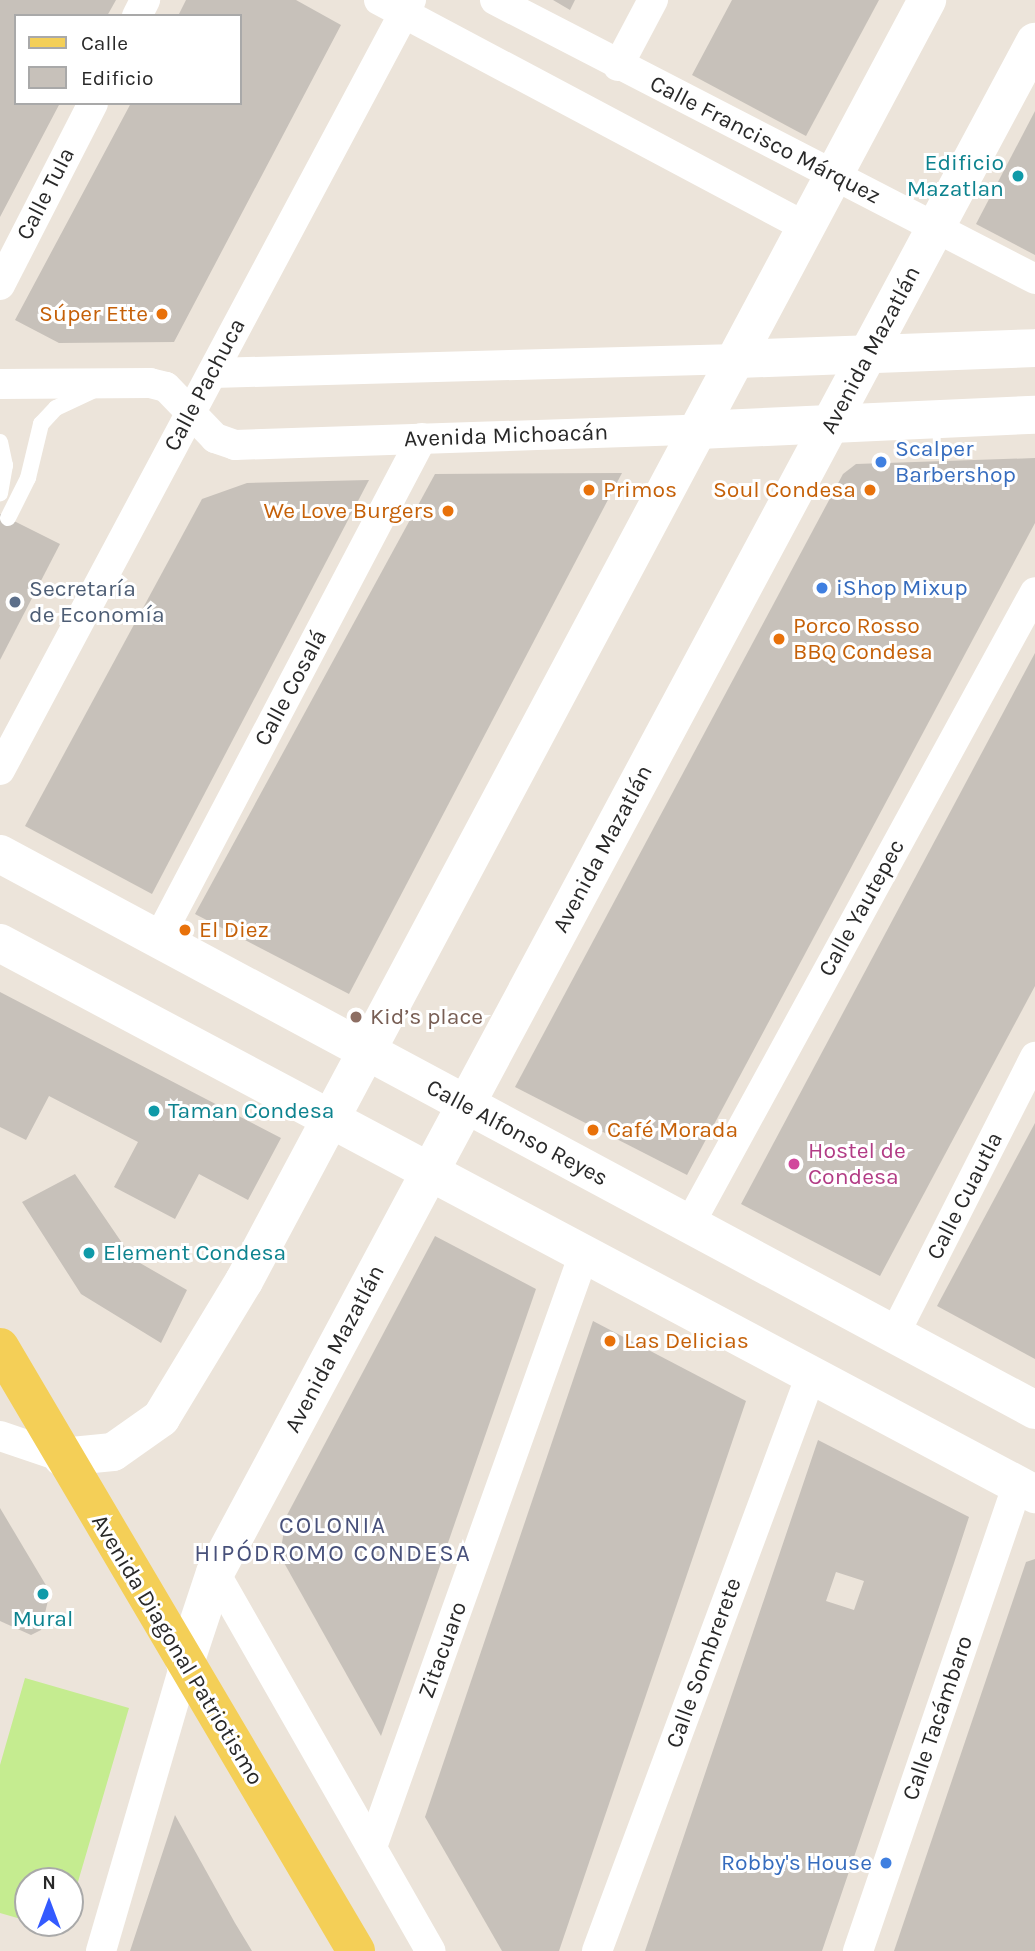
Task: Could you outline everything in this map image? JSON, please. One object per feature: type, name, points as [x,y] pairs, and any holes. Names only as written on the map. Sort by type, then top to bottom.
[{"type":"main road","points":[[62,1457],[113,1452],[162,1418],[332,1120],[927,0]]},
{"type":"main road","name":"Avenida Mazatlán","points":[[185,1663],[215,1573],[1035,42]]},
{"type":"main road","points":[[738,359],[1035,348]]},
{"type":"main road","name":"Avenida Michoacán","points":[[699,430],[1035,415]]},
{"type":"main road","name":"Calle Alfonso Reyes","points":[[0,854],[1035,1410]]},
{"type":"main road","points":[[0,943],[1026,1490]]},
{"type":"main road","name":"Avenida Diagonal Patriotismo","points":[[0,1347],[62,1457],[356,1951]]},
{"type":"street","name":"Calle Francisco Márquez","points":[[495,0],[618,66],[1035,279]]},
{"type":"street","points":[[618,66],[653,0]]},
{"type":"street","points":[[398,4],[806,227]]},
{"type":"street","name":"Calle Pachuca","points":[[0,770],[213,373],[398,4]]},
{"type":"street","name":"Calle Tula","points":[[0,285],[92,105]]},
{"type":"street","points":[[213,373],[738,359]]},
{"type":"street","name":"Avenida Michoacán","points":[[0,384],[166,387],[192,410],[215,438],[235,445],[699,430]]},
{"type":"street","name":"Calle Cosalá","points":[[159,938],[422,438]]},
{"type":"street","name":"Calle Yautepec","points":[[689,1225],[1035,592]]},
{"type":"street","name":"Calle Cuautla","points":[[894,1335],[1035,1057]]},
{"type":"street","name":"Zitacuaro","points":[[372,1847],[584,1254]]},
{"type":"street","name":"Calle Sombrerete","points":[[597,1951],[811,1375]]},
{"type":"street","points":[[0,1436],[62,1457]]},
{"type":"street","name":"Calle Tacámbaro","points":[[858,1951],[1026,1490]]},
{"type":"street","points":[[215,1573],[431,1951]]},
{"type":"street","points":[[101,1951],[185,1663]]},
{"type":"lane","points":[[8,518],[29,478],[41,424],[75,397],[112,384]]},
{"type":"lane","points":[[0,442],[5,465],[0,494]]},
{"type":"green space","points":[[25,1678],[129,1708],[82,1867],[14,1867],[14,1917],[0,1913],[0,1765]]},
{"type":"building","points":[[0,0],[116,0],[108,14],[14,14],[14,105],[59,105],[0,217]]},
{"type":"building","points":[[186,0],[296,0],[341,25],[174,342],[59,343],[15,320],[130,105],[242,105],[242,14],[179,14]]},
{"type":"building","points":[[553,0],[575,0],[570,10]]},
{"type":"building","points":[[732,0],[879,0],[806,136],[692,75]]},
{"type":"building","name":"Edificio Mazatlan","points":[[1035,111],[1035,255],[976,224]]},
{"type":"building","points":[[1035,458],[1035,523],[687,1175],[515,1087],[843,474],[856,464]]},
{"type":"building","points":[[622,473],[349,994],[195,914],[435,474]]},
{"type":"building","points":[[369,480],[152,894],[25,826],[202,499],[247,483]]},
{"type":"building","name":"Secretaría de Economía","points":[[0,514],[60,544],[0,660]]},
{"type":"building","points":[[1035,653],[1035,986],[880,1276],[741,1204]]},
{"type":"building","name":"Taman Condesa","points":[[0,992],[281,1138],[248,1200],[199,1174],[175,1219],[114,1187],[138,1142],[49,1096],[26,1140],[0,1127]]},
{"type":"building","points":[[1035,1123],[1035,1359],[937,1306]]},
{"type":"building","name":"Element Condesa","points":[[75,1174],[133,1259],[187,1290],[161,1343],[81,1294],[22,1202]]},
{"type":"building","points":[[435,1236],[536,1289],[381,1736],[283,1561],[282,1543],[286,1517]]},
{"type":"building","points":[[593,1321],[746,1401],[559,1951],[502,1951],[425,1817]]},
{"type":"building","points":[[818,1440],[969,1517],[822,1951],[645,1951]],"holes":[[[836,1572],[864,1581],[854,1610],[826,1601]]]},
{"type":"building","points":[[0,1508],[50,1592],[41,1630],[31,1635],[0,1621]]},
{"type":"building","points":[[1035,1559],[1035,1951],[894,1951],[1026,1562]]},
{"type":"building","points":[[175,1815],[235,1923],[252,1951],[130,1951]]},
{"type":"place","name":"Edificio Mazatlan","points":[[1018,176]]},
{"type":"place","name":"Súper Ette","points":[[162,314]]},
{"type":"place","name":"Scalper Barbershop","points":[[881,462]]},
{"type":"place","name":"Primos","points":[[589,490]]},
{"type":"place","name":"Soul Condesa","points":[[870,490]]},
{"type":"place","name":"We Love Burgers","points":[[448,511]]},
{"type":"place","name":"iShop Mixup","points":[[822,588]]},
{"type":"place","name":"Secretaría de Economía","points":[[15,602]]},
{"type":"place","name":"Porco Rosso BBQ Condesa","points":[[779,639]]},
{"type":"place","name":"El Diez","points":[[185,930]]},
{"type":"place","name":"Kid’s place","points":[[356,1017]]},
{"type":"place","name":"Taman Condesa","points":[[154,1111]]},
{"type":"place","name":"Café Morada","points":[[593,1130]]},
{"type":"place","name":"Hostel de Condesa","points":[[794,1164]]},
{"type":"place","name":"Element Condesa","points":[[89,1253]]},
{"type":"place","name":"Las Delicias","points":[[610,1341]]},
{"type":"place","name":"Mural","points":[[43,1594]]},
{"type":"place","name":"Robby's House","points":[[886,1863]]},
{"type":"district","name":"COLONIA HIPÓDROMO CONDESA","points":[[333,1540]]}]
